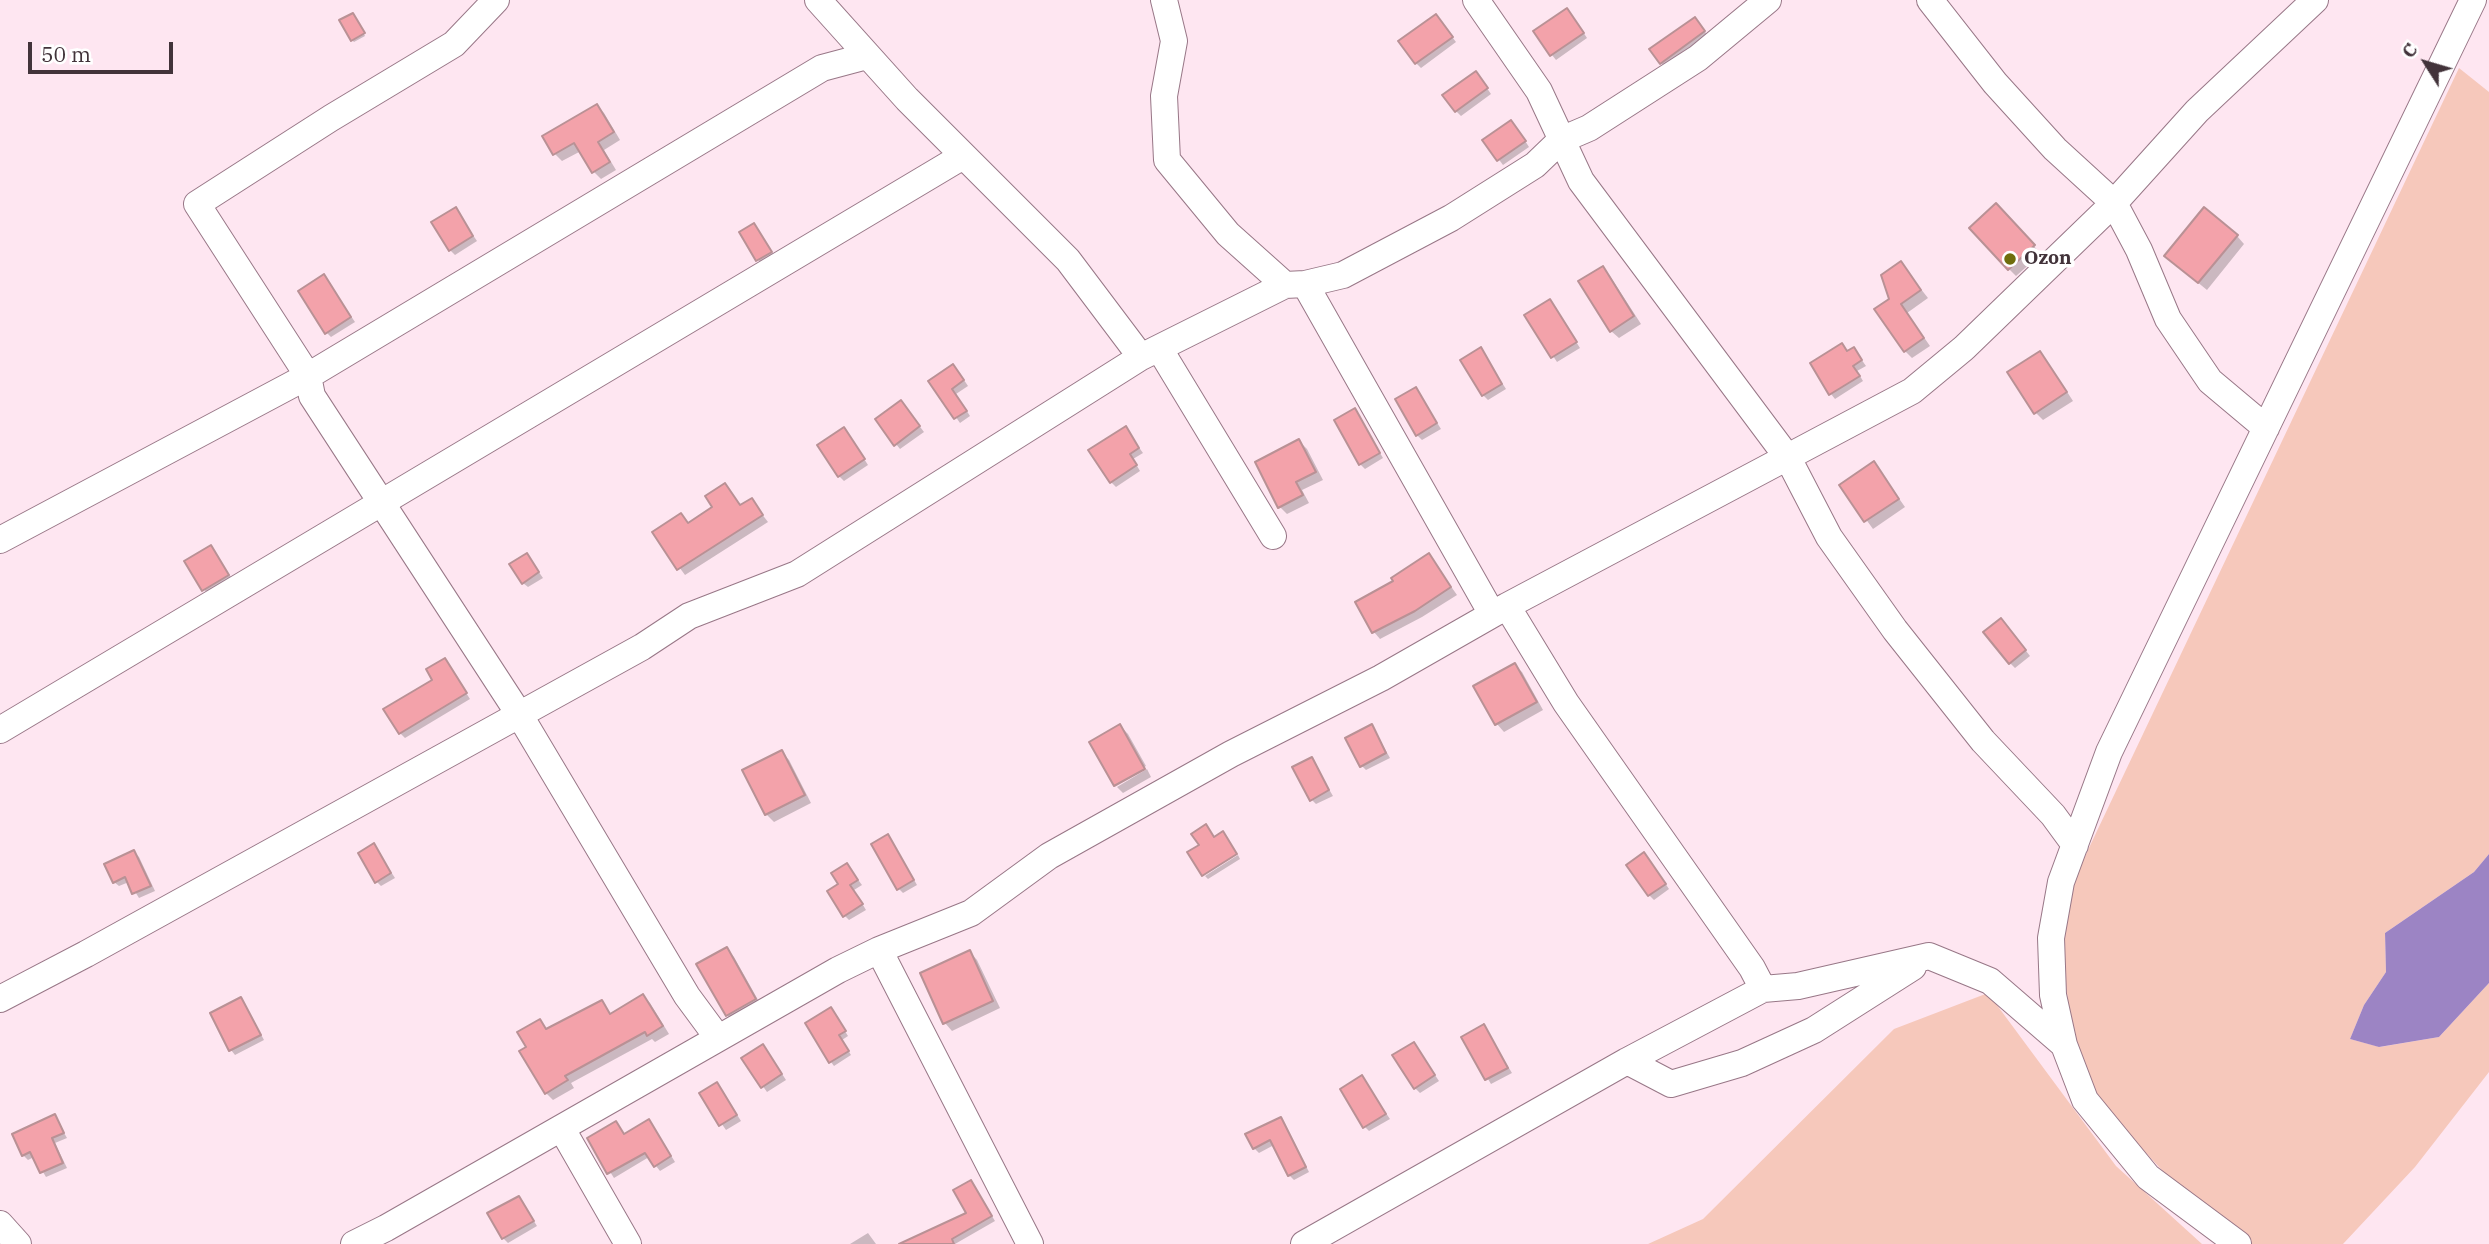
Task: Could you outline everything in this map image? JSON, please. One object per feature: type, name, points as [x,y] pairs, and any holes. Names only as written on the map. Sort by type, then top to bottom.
[{"type":"street","points":[[496,0],[454,44],[331,118],[197,204],[308,376],[312,396],[519,714],[687,996],[718,1038]]},
{"type":"street","points":[[818,0],[867,56],[1068,260],[1150,352],[1273,536]]},
{"type":"street","points":[[1164,0],[1174,41],[1164,96],[1167,160],[1228,234],[1295,284],[1499,610],[1752,968],[1763,989]]},
{"type":"street","points":[[1476,0],[1539,91],[1581,181],[1788,458],[1829,537],[1895,629],[1983,741],[2053,815],[2075,845]]},
{"type":"street","points":[[0,999],[642,647],[689,616],[797,574],[1150,352],[1295,284],[1343,275],[1451,218],[1535,165],[1561,140],[1589,128],[1698,58],[1768,0]]},
{"type":"street","points":[[1930,0],[1995,83],[2055,149],[2114,204],[2139,250],[2168,319],[2210,381],[2266,428]]},
{"type":"street","points":[[354,1244],[879,950],[971,913],[1049,856],[1231,754],[1381,678],[1499,610],[1912,391],[1964,348],[2114,204],[2197,111],[2315,0]]},
{"type":"street","points":[[2238,1244],[2148,1177],[2085,1100],[2064,1045],[2053,995],[2050,938],[2061,882],[2109,752],[2473,0]]},
{"type":"street","points":[[0,540],[308,376],[822,68],[867,56]]},
{"type":"street","points":[[0,730],[964,156]]},
{"type":"street","points":[[879,950],[1030,1244]]},
{"type":"street","points":[[1304,1244],[1627,1061],[1763,989],[1798,986],[1929,956],[1990,981],[2064,1045]]},
{"type":"street","points":[[1627,1061],[1671,1084],[1742,1062],[1814,1030],[1929,956]]},
{"type":"street","points":[[562,1129],[628,1244]]},
{"type":"street","points":[[0,1224],[18,1244]]},
{"type":"shaded area","points":[[2459,68],[2489,92],[2489,854],[2474,872],[2385,933],[2386,972],[2364,1005],[2350,1039],[2380,1047],[2439,1037],[2489,983],[2489,1072],[2415,1167],[2343,1244],[2251,1244],[2185,1195],[2095,1098],[2074,1045],[2059,934],[2078,871]]},
{"type":"shaded area","points":[[2489,854],[2489,983],[2439,1037],[2379,1047],[2350,1039],[2364,1005],[2386,972],[2385,933],[2474,872]]},
{"type":"shaded area","points":[[1988,993],[2116,1166],[2202,1244],[1648,1244],[1703,1219],[1894,1029]]},
{"type":"building","points":[[1567,8],[1584,33],[1550,56],[1533,31]]},
{"type":"building","points":[[353,13],[365,33],[351,41],[339,20]]},
{"type":"building","points":[[1436,14],[1453,37],[1415,64],[1398,41]]},
{"type":"building","points":[[1695,17],[1705,31],[1660,64],[1649,49]]},
{"type":"building","points":[[1476,71],[1488,88],[1455,112],[1442,95]]},
{"type":"building","points":[[597,104],[614,132],[598,142],[610,162],[592,173],[574,143],[553,155],[542,136]]},
{"type":"building","points":[[1511,120],[1526,141],[1497,161],[1482,140]]},
{"type":"building","points":[[1996,203],[2035,245],[2008,270],[1969,228]]},
{"type":"building","points":[[456,207],[473,236],[449,251],[431,222]]},
{"type":"building","points":[[2204,207],[2238,235],[2198,283],[2164,256]]},
{"type":"building","points":[[754,223],[772,252],[756,261],[739,232]]},
{"type":"building","points":[[1901,261],[1921,290],[1901,304],[1924,338],[1904,352],[1874,309],[1889,299],[1881,275]]},
{"type":"building","points":[[1603,266],[1634,316],[1610,332],[1578,281]]},
{"type":"building","points":[[324,274],[351,317],[325,334],[298,291]]},
{"type":"building","points":[[1550,299],[1577,342],[1551,358],[1524,315]]},
{"type":"building","points":[[1842,343],[1847,351],[1854,347],[1862,360],[1853,366],[1860,376],[1829,395],[1810,363]]},
{"type":"building","points":[[1481,347],[1502,384],[1482,396],[1460,360]]},
{"type":"building","points":[[2040,351],[2067,392],[2034,414],[2007,372]]},
{"type":"building","points":[[953,364],[964,380],[952,389],[967,411],[954,419],[928,381]]},
{"type":"building","points":[[1416,387],[1437,423],[1416,436],[1395,399]]},
{"type":"building","points":[[901,400],[920,426],[894,446],[875,419]]},
{"type":"building","points":[[1355,408],[1380,453],[1359,465],[1334,420]]},
{"type":"building","points":[[1126,426],[1139,448],[1130,454],[1137,465],[1110,483],[1088,450]]},
{"type":"building","points":[[844,427],[865,459],[838,477],[817,445]]},
{"type":"building","points":[[1299,439],[1316,472],[1296,482],[1303,495],[1278,508],[1255,462]]},
{"type":"building","points":[[1874,461],[1899,499],[1864,522],[1839,485]]},
{"type":"building","points":[[725,483],[740,505],[752,498],[763,515],[677,570],[652,532],[681,513],[688,523],[712,507],[705,496]]},
{"type":"building","points":[[211,545],[229,575],[202,591],[184,561]]},
{"type":"building","points":[[527,553],[539,572],[522,584],[509,564]]},
{"type":"building","points":[[1429,553],[1451,587],[1415,611],[1372,633],[1355,602],[1393,581],[1391,578]]},
{"type":"building","points":[[2001,618],[2026,650],[2009,664],[1983,632]]},
{"type":"building","points":[[445,658],[467,693],[399,734],[383,709],[432,680],[426,669]]},
{"type":"building","points":[[1515,663],[1537,702],[1495,725],[1473,686]]},
{"type":"building","points":[[1120,724],[1145,769],[1114,786],[1089,742]]},
{"type":"building","points":[[1372,724],[1386,753],[1360,767],[1345,738]]},
{"type":"building","points":[[782,750],[805,795],[765,815],[742,770]]},
{"type":"building","points":[[1312,757],[1329,790],[1310,801],[1292,767]]},
{"type":"building","points":[[1206,824],[1214,837],[1223,831],[1237,854],[1202,876],[1187,852],[1199,845],[1191,834]]},
{"type":"building","points":[[888,834],[914,880],[897,890],[871,844]]},
{"type":"building","points":[[374,843],[391,873],[375,883],[358,853]]},
{"type":"building","points":[[134,850],[151,886],[132,894],[125,877],[113,883],[104,864]]},
{"type":"building","points":[[1644,852],[1666,884],[1648,896],[1626,865]]},
{"type":"building","points":[[847,863],[858,880],[850,885],[863,904],[843,917],[827,891],[838,884],[831,873]]},
{"type":"building","points":[[727,947],[756,999],[726,1016],[696,964]]},
{"type":"building","points":[[970,950],[993,1001],[943,1024],[920,973]]},
{"type":"building","points":[[643,994],[663,1026],[647,1036],[645,1032],[565,1076],[568,1080],[545,1094],[519,1051],[526,1047],[517,1032],[540,1019],[546,1029],[602,1000],[610,1014]]},
{"type":"building","points":[[241,997],[261,1035],[229,1051],[210,1013]]},
{"type":"building","points":[[831,1007],[846,1031],[839,1035],[849,1051],[829,1063],[805,1023]]},
{"type":"building","points":[[1484,1024],[1508,1068],[1485,1080],[1461,1037]]},
{"type":"building","points":[[1414,1042],[1435,1075],[1414,1089],[1392,1055]]},
{"type":"building","points":[[763,1044],[782,1074],[761,1088],[741,1058]]},
{"type":"building","points":[[1362,1075],[1386,1114],[1363,1128],[1340,1089]]},
{"type":"building","points":[[717,1082],[737,1115],[719,1126],[699,1093]]},
{"type":"building","points":[[55,1114],[64,1133],[52,1138],[63,1163],[40,1173],[30,1152],[22,1156],[12,1134]]},
{"type":"building","points":[[1281,1117],[1306,1167],[1288,1176],[1270,1140],[1253,1149],[1245,1134]]},
{"type":"building","points":[[649,1119],[671,1156],[654,1167],[645,1153],[607,1174],[587,1138],[616,1121],[624,1134]]},
{"type":"building","points":[[971,1180],[992,1216],[952,1239],[954,1244],[899,1244],[966,1213],[953,1190]]},
{"type":"building","points":[[519,1196],[534,1221],[502,1239],[487,1213]]},
{"type":"place","name":"Ozon","points":[[2010,259]]}]
